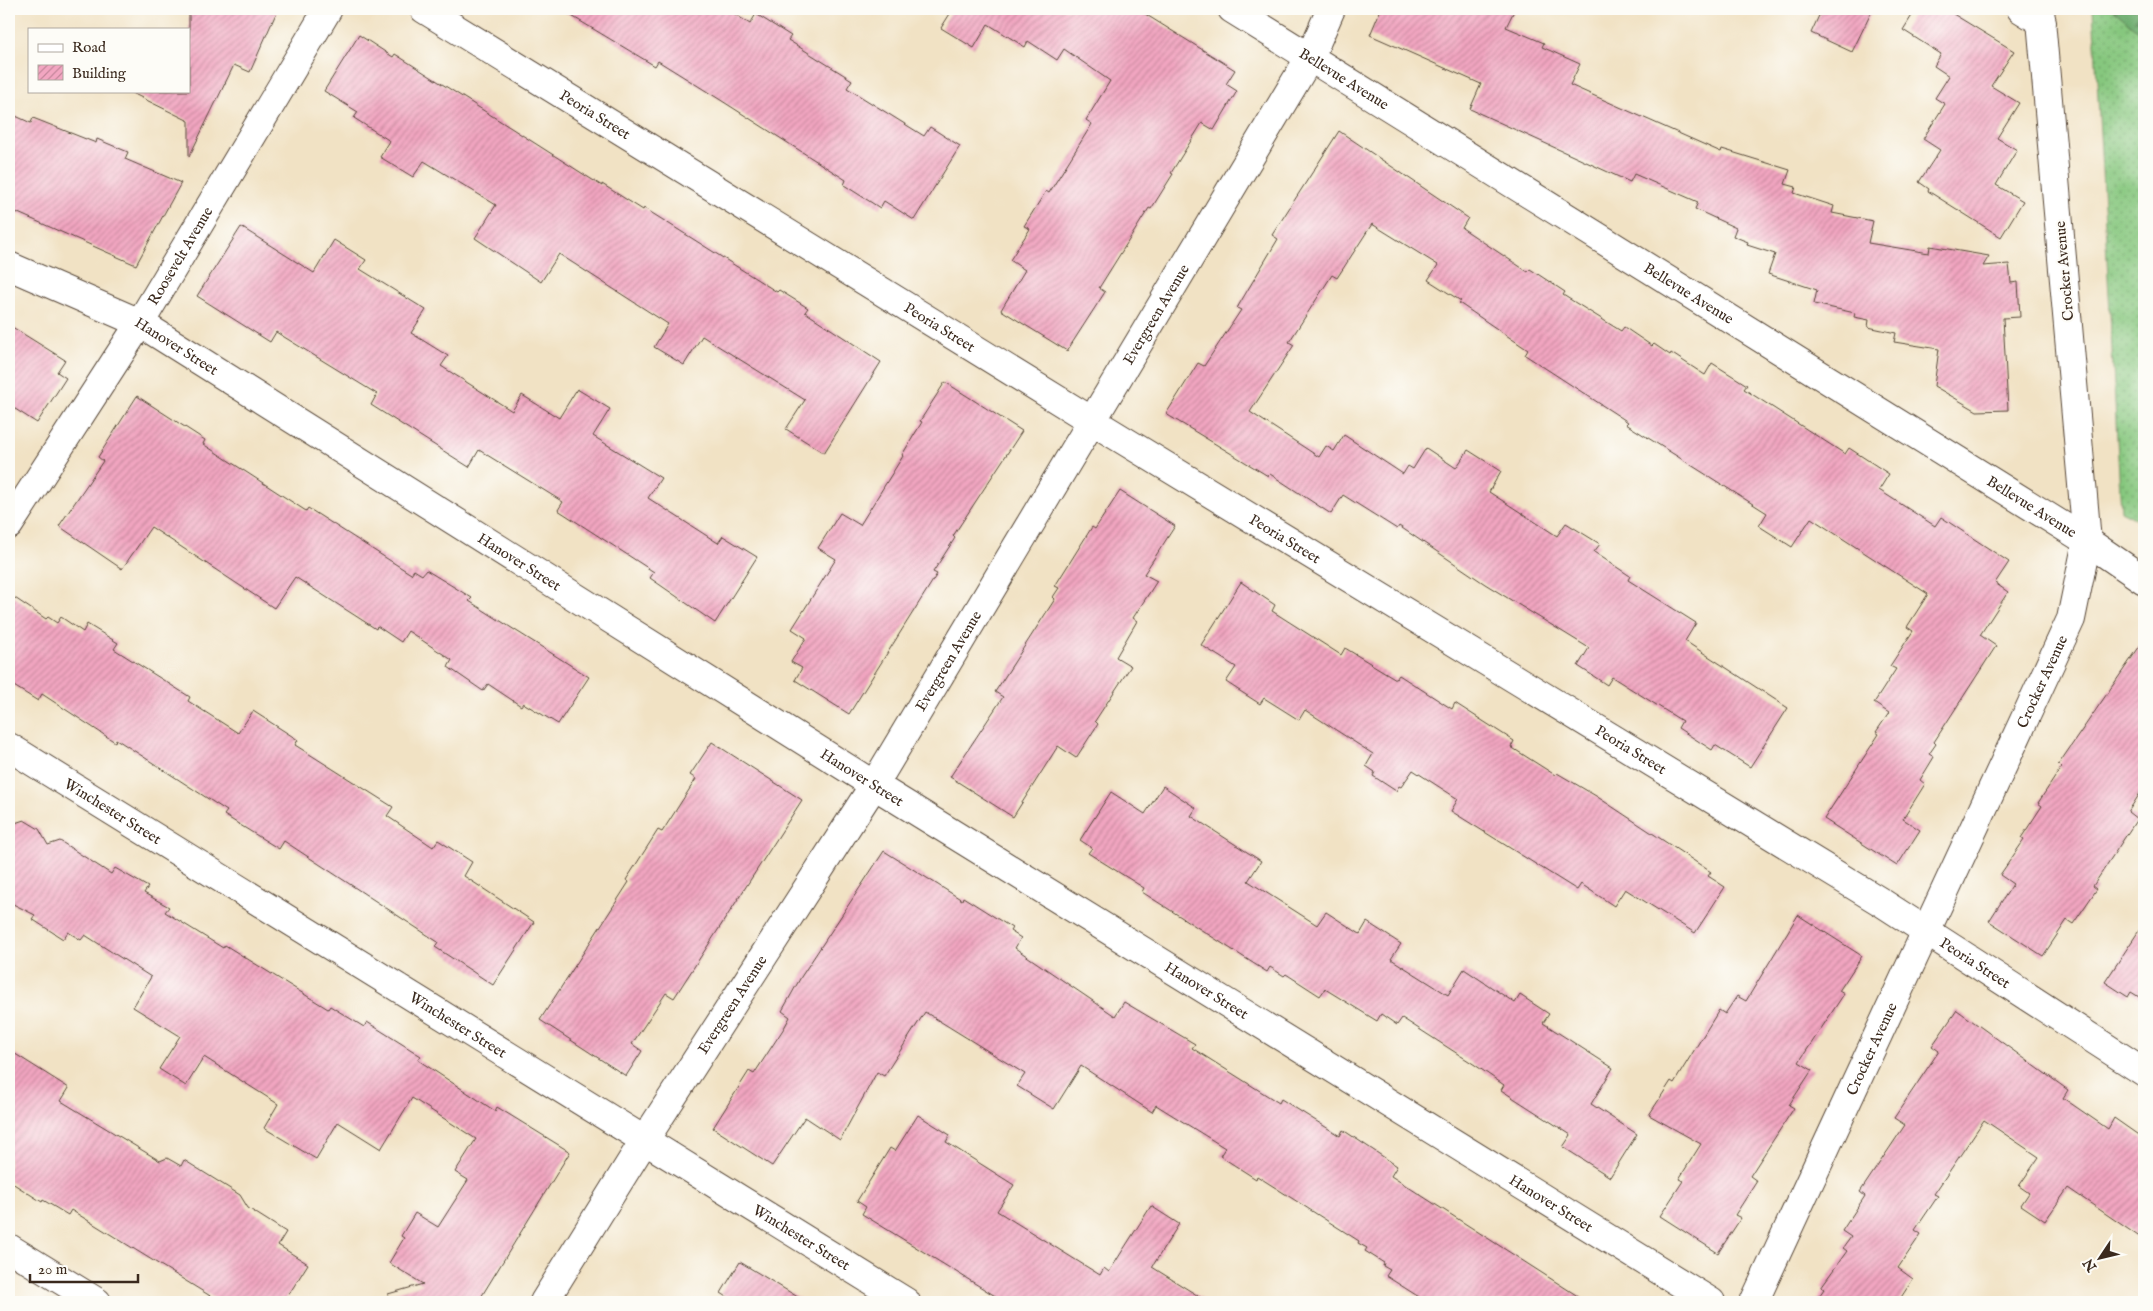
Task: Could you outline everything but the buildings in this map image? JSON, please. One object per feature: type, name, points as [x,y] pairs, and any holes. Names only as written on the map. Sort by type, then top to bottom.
[{"type":"street","name":"Roosevelt Avenue","points":[[9,525],[140,324],[328,9]]},
{"type":"street","name":"Peoria Street","points":[[424,9],[1092,421],[1926,931],[2144,1072]]},
{"type":"street","name":"Bellevue Avenue","points":[[1232,9],[2087,541],[2144,580]]},
{"type":"street","name":"Evergreen Avenue","points":[[544,1302],[644,1141],[874,786],[1310,57],[1331,9]]},
{"type":"street","name":"Crocker Avenue","points":[[1754,1302],[2071,620],[2087,541],[2035,13]]},
{"type":"street","name":"Hanover Street","points":[[9,266],[140,324],[874,786],[1711,1302]]},
{"type":"street","name":"Winchester Street","points":[[9,747],[906,1302]]},
{"type":"street","points":[[9,1248],[97,1302]]},
{"type":"green space","points":[[2093,9],[2113,9],[2144,37],[2144,523],[2121,511]]},
{"type":"green space","points":[[2113,9],[2144,9],[2144,37]]}]
